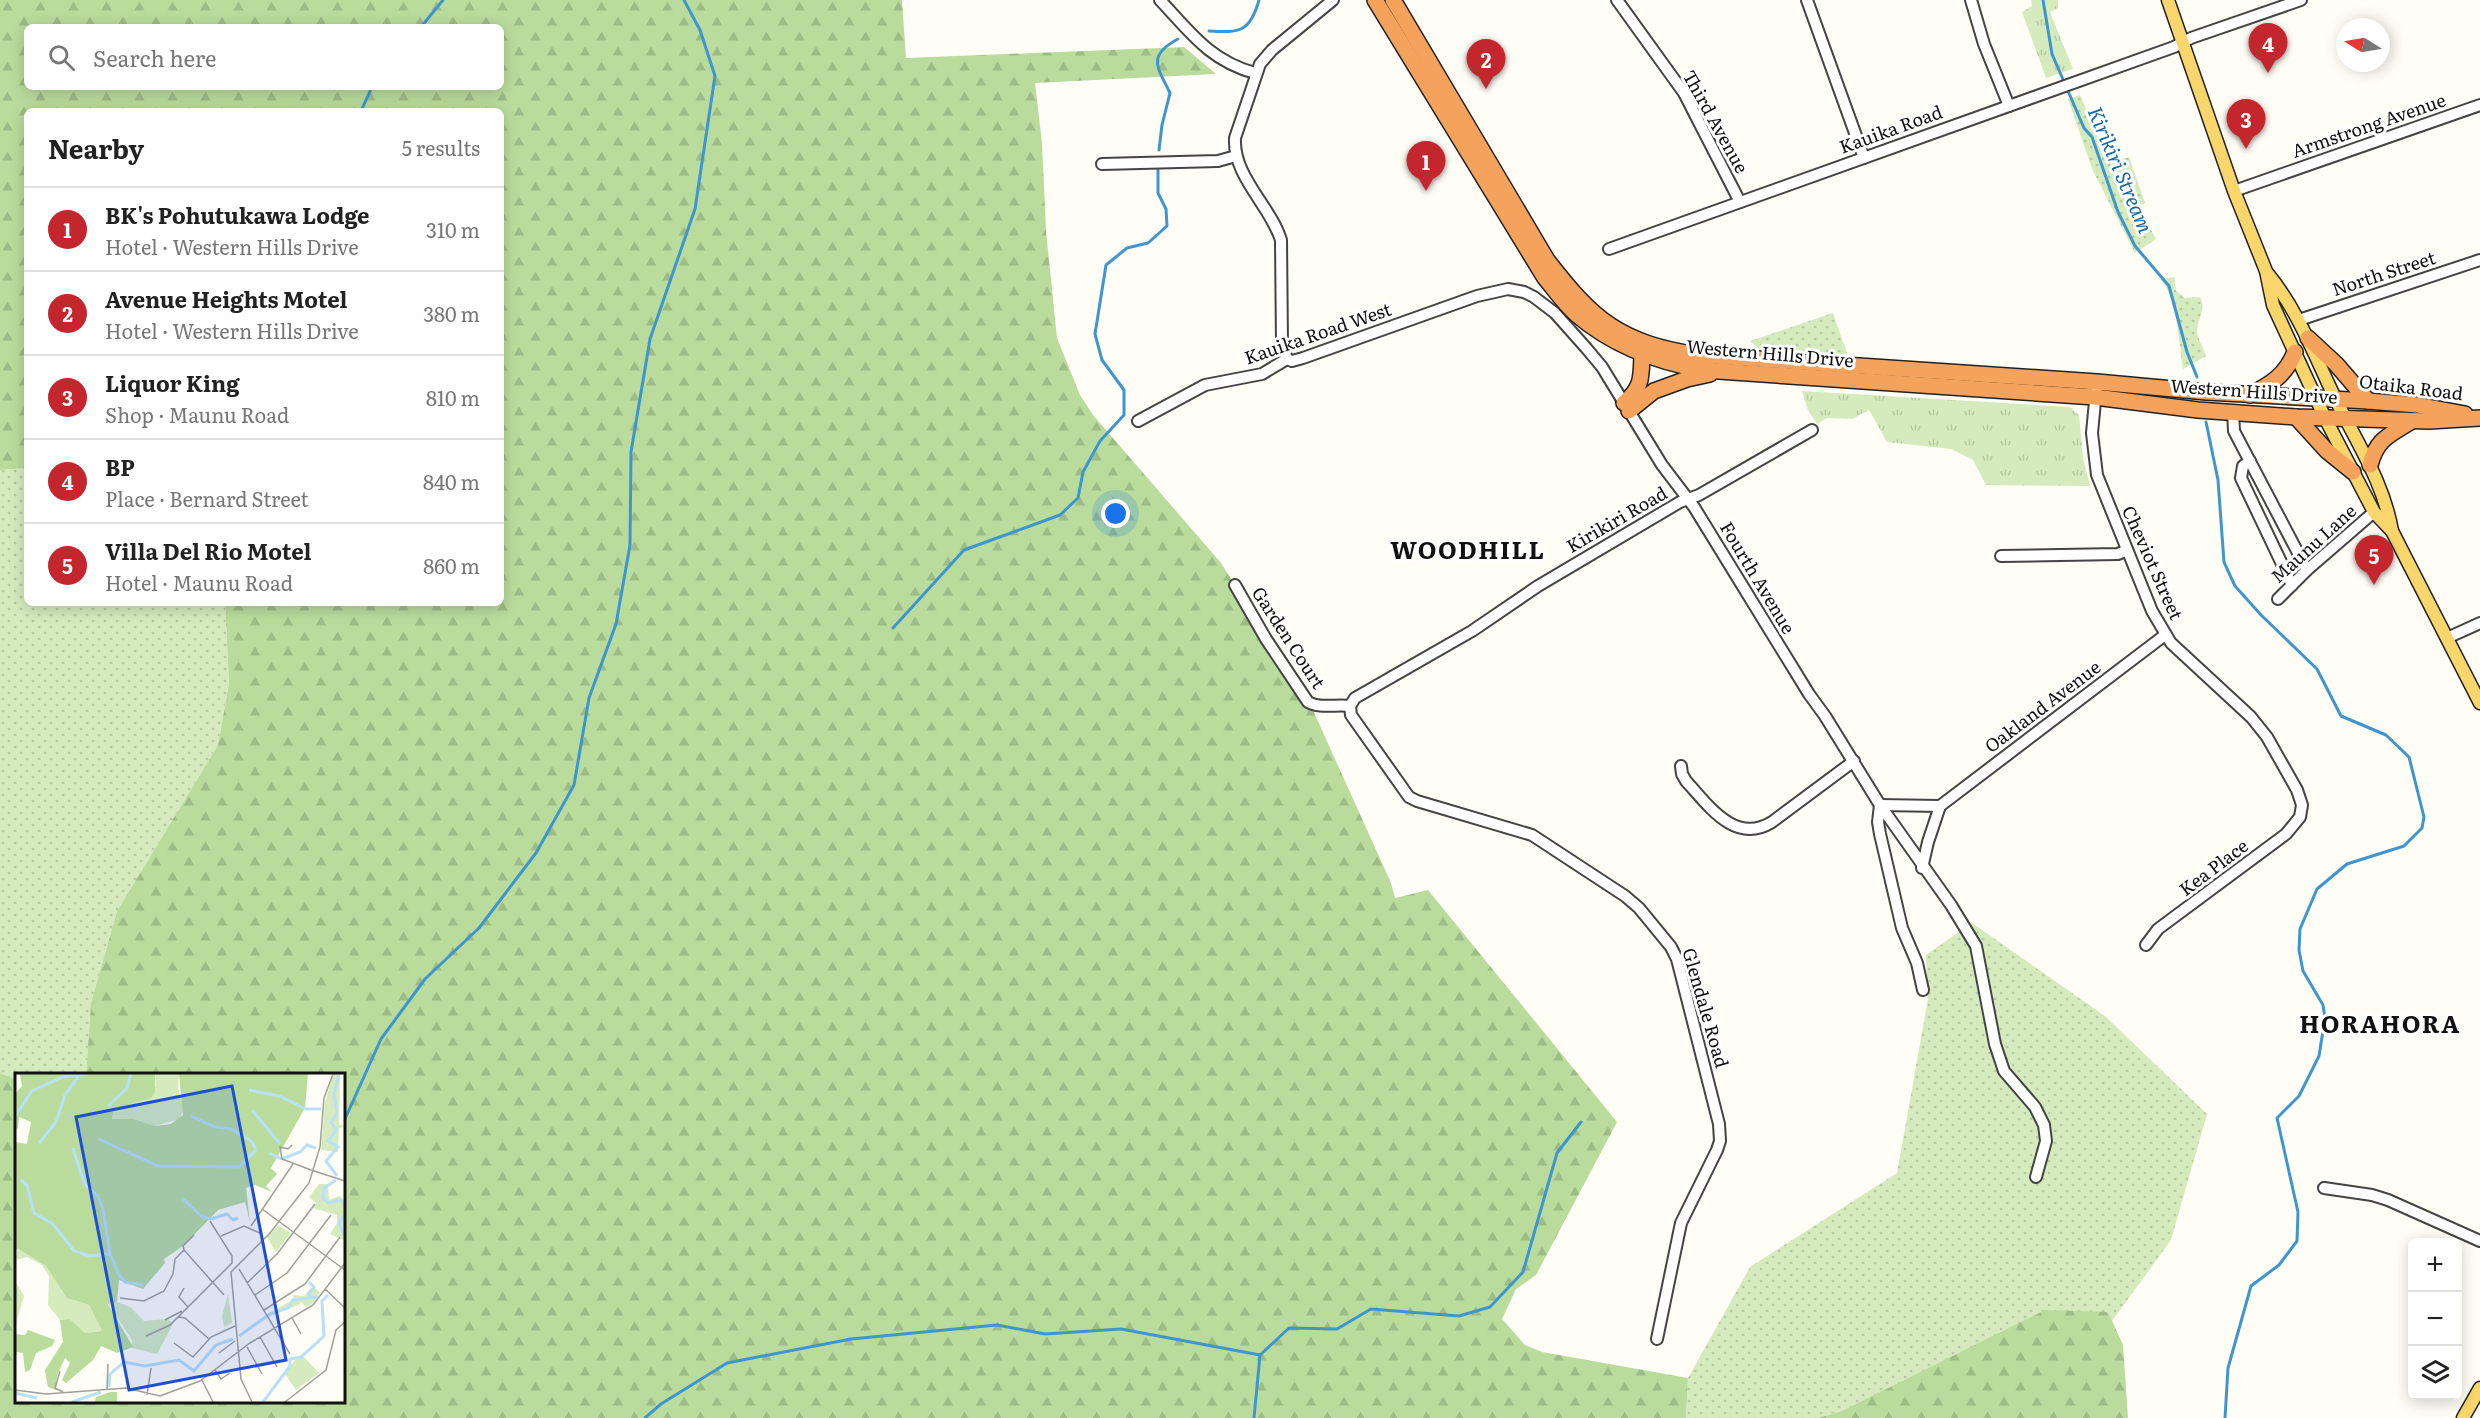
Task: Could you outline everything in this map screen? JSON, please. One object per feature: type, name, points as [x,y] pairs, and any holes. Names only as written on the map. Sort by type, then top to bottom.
[{"type":"highway","name":"Western Hills Drive","points":[[1375,0],[1545,278],[1577,314],[1603,333],[1642,354],[1680,366],[1719,371],[1948,380],[2096,390],[2336,399]]},
{"type":"highway","name":"Western Hills Drive","points":[[1393,0],[1521,213],[1538,247],[1577,298],[1617,331],[1654,346],[1698,355],[1948,380]]},
{"type":"highway","points":[[2308,338],[2336,363],[2367,401]]},
{"type":"highway","points":[[2250,395],[2271,384],[2282,375],[2295,352]]},
{"type":"highway","points":[[1627,407],[1641,381],[1642,354]]},
{"type":"highway","points":[[1627,407],[1667,385],[1719,371]]},
{"type":"highway","name":"Western Hills Drive","points":[[2096,390],[2233,412],[2345,418]]},
{"type":"highway","name":"Otaika Road","points":[[2336,399],[2441,409],[2480,418]]},
{"type":"highway","points":[[2296,417],[2327,451],[2353,472]]},
{"type":"highway","name":"Otaika Road","points":[[2345,418],[2412,421],[2480,418]]},
{"type":"highway","points":[[2370,465],[2374,449],[2382,440],[2412,421]]},
{"type":"main road","points":[[2168,0],[2234,191],[2266,271],[2273,305],[2316,399],[2374,513],[2392,531]]},
{"type":"main road","points":[[2266,271],[2282,292],[2308,338],[2345,418],[2370,465],[2388,508],[2392,531],[2480,703]]},
{"type":"main road","points":[[2463,1418],[2480,1388]]},
{"type":"street","points":[[1160,0],[1192,36],[1212,54],[1255,73]]},
{"type":"street","points":[[1287,359],[1282,344],[1281,240],[1276,226],[1244,175],[1236,156],[1235,138],[1255,73],[1272,50],[1333,0]]},
{"type":"street","name":"Third Avenue","points":[[1617,0],[1684,93],[1740,202]]},
{"type":"street","points":[[1807,0],[1864,158]]},
{"type":"street","points":[[1971,0],[1984,44],[2009,106]]},
{"type":"street","name":"Kauika Road","points":[[1609,249],[2054,91],[2301,0]]},
{"type":"street","name":"Armstrong Avenue","points":[[2234,191],[2480,105]]},
{"type":"street","points":[[1102,164],[1218,161],[1236,156]]},
{"type":"street","name":"North Street","points":[[2299,320],[2480,260]]},
{"type":"street","name":"Kauika Road West","points":[[1138,421],[1204,385],[1262,374],[1287,359],[1292,361],[1303,358],[1477,296],[1499,290],[1514,289]]},
{"type":"street","name":"Fourth Avenue","points":[[1514,289],[1534,297],[1566,325],[1602,367],[1662,465],[1694,507],[1880,805],[1922,868],[1951,905],[1976,946],[1995,1044],[2004,1071],[2035,1107],[2044,1125],[2046,1142],[2036,1176]]},
{"type":"street","name":"Cheviot Street","points":[[2096,390],[2092,433],[2093,459],[2097,475],[2152,611],[2165,635],[2263,731],[2300,798],[2300,817]]},
{"type":"street","points":[[2233,412],[2234,431],[2307,570]]},
{"type":"street","name":"Kirikiri Road","points":[[1350,706],[1355,698],[1472,631],[1538,585],[1812,429]]},
{"type":"street","points":[[2250,461],[2243,466],[2241,478],[2292,585]]},
{"type":"street","name":"Maunu Lane","points":[[2278,599],[2307,570],[2374,513]]},
{"type":"street","points":[[2001,556],[2118,555],[2127,550]]},
{"type":"street","name":"Garden Court","points":[[1235,585],[1266,639],[1305,699],[1317,706],[1350,706]]},
{"type":"street","points":[[2447,638],[2480,623]]},
{"type":"street","name":"Oakland Avenue","points":[[1940,806],[2165,635]]},
{"type":"street","name":"Glendale Road","points":[[1350,706],[1351,715],[1409,796],[1417,801],[1532,834],[1541,839],[1625,896],[1639,908],[1671,946],[1685,989],[1719,1124],[1720,1141],[1681,1223],[1657,1339]]},
{"type":"street","points":[[1681,766],[1686,781],[1724,821],[1734,827],[1752,830],[1764,828],[1773,822],[1854,761]]},
{"type":"street","points":[[1922,868],[1940,806],[1880,805],[1878,822],[1880,834],[1902,928],[1917,963],[1923,990]]},
{"type":"street","name":"Kea Place","points":[[2146,945],[2158,929],[2286,834],[2300,817]]},
{"type":"street","points":[[2324,1188],[2372,1195],[2388,1200],[2480,1241]]},
{"type":"green space","points":[[0,0],[902,0],[906,58],[1184,47],[1216,74],[1035,83],[1042,143],[1046,231],[1057,338],[1080,395],[1093,415],[1221,563],[1312,708],[1391,883],[1395,898],[1428,890],[1617,1122],[1536,1275],[1516,1289],[1502,1319],[1525,1345],[1542,1352],[1688,1378],[1686,1418],[0,1418],[0,1073],[15,1079],[15,1403],[345,1403],[345,1073],[86,1073],[91,1003],[117,911],[218,745],[229,683],[225,606],[504,606],[504,108],[24,108],[24,468],[0,470]]},
{"type":"green space","points":[[2031,0],[2058,0],[2058,8],[2050,12],[2073,69],[2046,78],[2022,12],[2032,6]]},
{"type":"green space","points":[[2080,95],[2102,148],[2113,162],[2129,157],[2145,203],[2138,206],[2156,239],[2135,253],[2093,171],[2068,99]]},
{"type":"green space","points":[[2174,277],[2176,291],[2185,298],[2200,297],[2202,302],[2197,332],[2206,356],[2183,369],[2174,308],[2166,287],[2160,279]]},
{"type":"green space","points":[[1833,313],[1848,356],[1762,351],[1750,341]]},
{"type":"green space","points":[[1802,391],[2070,407],[2079,415],[2083,458],[2090,486],[1986,485],[1973,460],[1951,449],[1887,442],[1869,410],[1852,419],[1827,418],[1817,424],[1808,410]]},
{"type":"green space","points":[[24,468],[24,606],[225,606],[229,683],[218,745],[117,911],[91,1003],[86,1073],[15,1073],[15,1079],[0,1073],[0,470]]},
{"type":"green space","points":[[1972,923],[2105,1016],[2207,1114],[2171,1240],[2112,1321],[2108,1312],[1818,1418],[1686,1418],[1688,1378],[1750,1267],[1897,1173],[1928,999],[1926,955]]},
{"type":"green space","points":[[2045,1310],[2108,1312],[2123,1345],[2128,1418],[1818,1418],[1842,1411]]},
{"type":"waterway","points":[[423,24],[443,0]]},
{"type":"waterway","points":[[345,1119],[381,1039],[425,979],[479,928],[536,853],[574,785],[589,698],[616,624],[630,545],[631,452],[650,339],[695,209],[715,76],[700,30],[684,0]]},
{"type":"waterway","points":[[1209,31],[1229,32],[1242,28],[1252,19],[1259,0]]},
{"type":"waterway","name":"Kirikiri Stream","points":[[2043,0],[2052,54],[2084,128],[2092,137],[2118,212],[2135,246],[2169,286],[2187,352],[2197,377]]},
{"type":"waterway","points":[[1159,150],[1170,93],[1159,69],[1158,57],[1168,45],[1178,39]]},
{"type":"waterway","points":[[362,108],[371,90]]},
{"type":"waterway","points":[[893,628],[964,550],[1060,515],[1078,498],[1083,472],[1100,441],[1124,415],[1124,390],[1102,360],[1095,334],[1106,265],[1127,248],[1148,243],[1167,226],[1166,209],[1158,193],[1158,170]]},
{"type":"waterway","name":"Kirikiri Stream","points":[[2206,422],[2218,480],[2224,562],[2235,586],[2261,615],[2317,669],[2341,716],[2386,735],[2409,757],[2424,817],[2422,828],[2404,846],[2347,864],[2317,889],[2300,929],[2299,950],[2303,971],[2323,1005],[2325,1018],[2319,1056],[2299,1096],[2277,1118],[2298,1212],[2297,1241],[2279,1265],[2251,1286],[2228,1368],[2225,1418]]},
{"type":"waterway","points":[[1254,1418],[1260,1355],[1289,1328],[1337,1329],[1371,1309],[1459,1316],[1490,1307],[1523,1272],[1557,1153],[1581,1122]]},
{"type":"waterway","points":[[645,1418],[661,1404],[727,1363],[851,1339],[997,1325],[1045,1334],[1121,1329],[1260,1355]]},
{"type":"place","name":"BP","points":[[2268,73]]},
{"type":"place","name":"Avenue Heights Motel","points":[[1486,89]]},
{"type":"place","name":"Liquor King","points":[[2246,149]]},
{"type":"place","name":"BK's Pohutukawa Lodge","points":[[1426,191]]},
{"type":"place","name":"Villa Del Rio Motel","points":[[2374,585]]},
{"type":"district","name":"WOODHILL","points":[[1468,551]]},
{"type":"district","name":"HORAHORA","points":[[2380,1025]]}]
